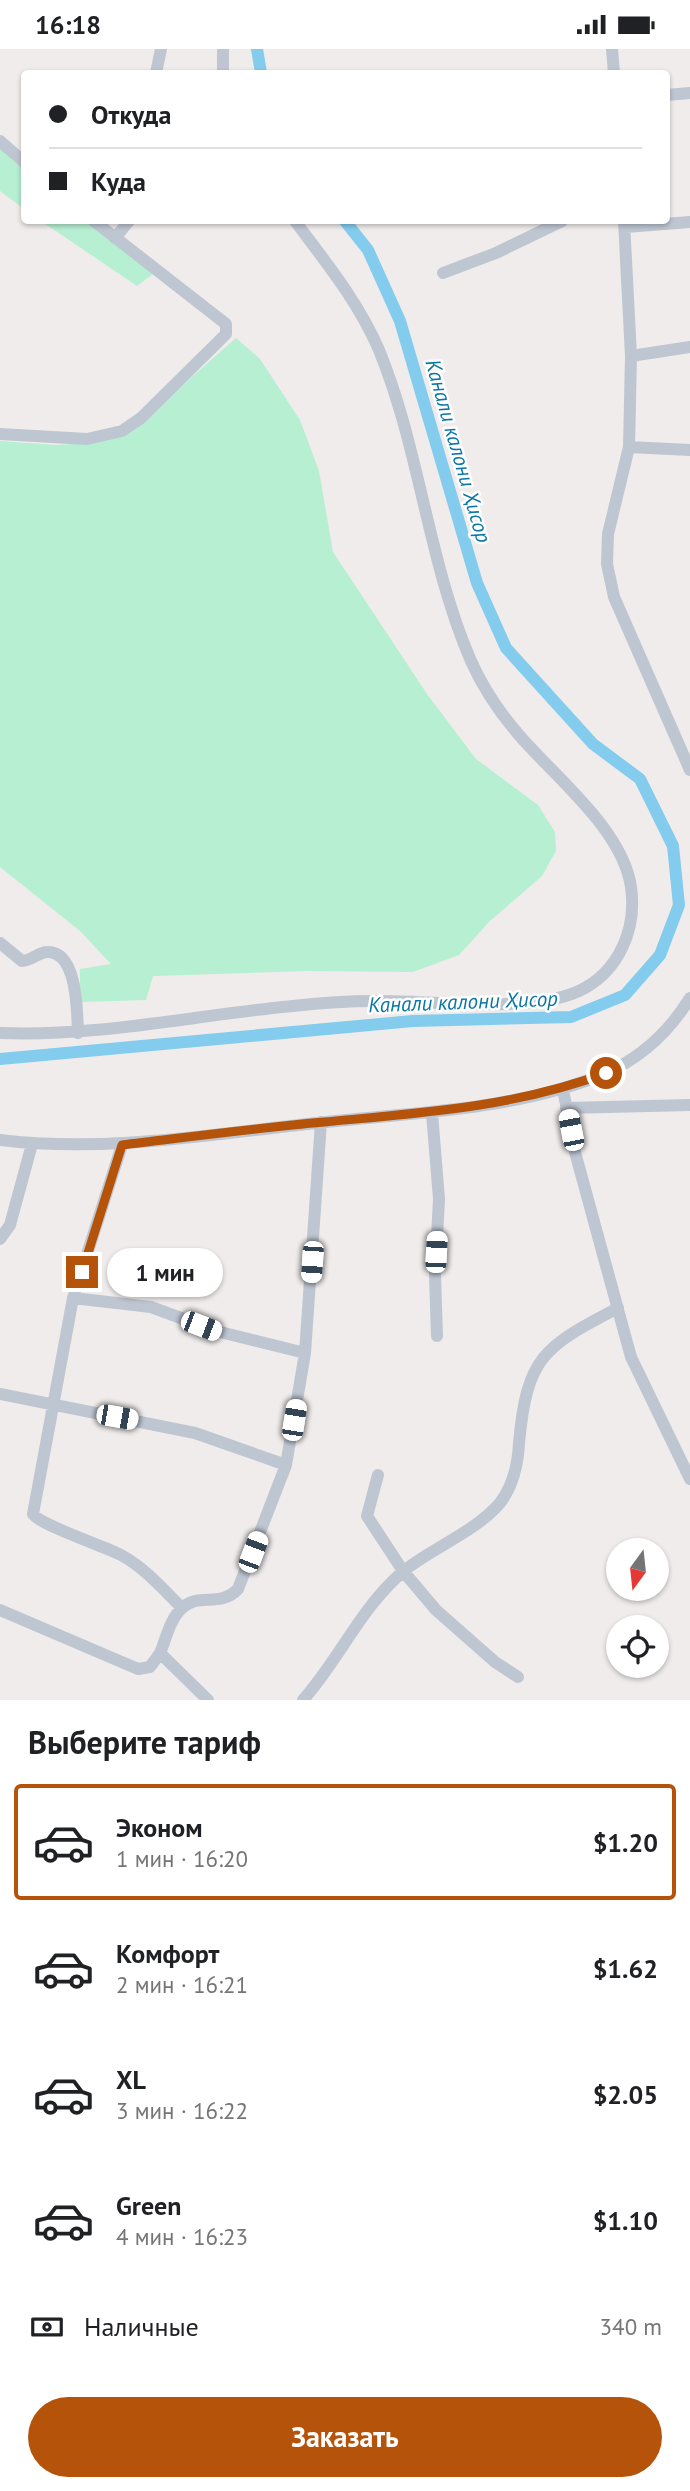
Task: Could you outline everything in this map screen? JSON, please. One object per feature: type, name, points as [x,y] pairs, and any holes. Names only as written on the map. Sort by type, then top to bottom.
[{"type":"street","points":[[157,70],[161,49]]},
{"type":"street","points":[[223,49],[223,70]]},
{"type":"street","points":[[612,49],[614,70]]},
{"type":"street","points":[[670,95],[690,93]]},
{"type":"street","points":[[0,141],[21,159]]},
{"type":"street","points":[[670,223],[690,222]]},
{"type":"street","points":[[0,434],[87,439],[122,431],[141,418],[226,334],[226,324],[219,316],[197,303],[98,224]]},
{"type":"street","points":[[115,238],[127,224]]},
{"type":"street","points":[[0,1033],[78,1033],[293,1006],[374,1001],[503,1002],[556,998],[577,992],[604,974],[618,957],[629,935],[632,892],[622,855],[608,833],[516,732],[480,680],[456,616],[378,349],[330,267],[297,224]]},
{"type":"street","points":[[443,272],[496,253],[556,224]]},
{"type":"street","points":[[625,224],[631,356],[629,447],[608,534],[607,564],[614,597],[686,750],[690,770]]},
{"type":"street","points":[[631,356],[690,347]]},
{"type":"street","points":[[629,447],[690,450]]},
{"type":"street","points":[[0,943],[22,961],[46,951],[55,954],[65,963],[74,982],[78,1033]]},
{"type":"street","points":[[0,1140],[32,1144],[122,1145],[321,1122],[432,1114],[563,1089],[606,1073],[645,1052],[678,1017],[690,998]]},
{"type":"street","points":[[563,1089],[631,1357],[690,1479]]},
{"type":"street","points":[[566,1108],[690,1105]]},
{"type":"street","points":[[432,1114],[439,1199],[435,1275],[437,1336]]},
{"type":"street","points":[[0,1610],[138,1669],[150,1667],[160,1653],[174,1619],[182,1608],[200,1601],[224,1600],[238,1589],[286,1465],[305,1353],[321,1122]]},
{"type":"street","points":[[0,1239],[10,1225],[32,1144]]},
{"type":"street","points":[[122,1145],[74,1298],[33,1514],[42,1522],[78,1534],[123,1556],[149,1575],[182,1608]]},
{"type":"street","points":[[74,1298],[151,1307],[216,1331],[305,1353]]},
{"type":"street","points":[[303,1700],[371,1607],[403,1571],[482,1519],[499,1504],[512,1481],[526,1389],[537,1364],[552,1346],[618,1308]]},
{"type":"street","points":[[0,1394],[195,1433],[286,1465]]},
{"type":"street","points":[[378,1475],[367,1516],[403,1571],[436,1610],[495,1662],[518,1677]]},
{"type":"street","points":[[160,1653],[208,1700]]},
{"type":"green space","points":[[0,148],[21,166],[21,207],[0,191]]},
{"type":"green space","points":[[45,224],[91,224],[153,274],[137,286]]},
{"type":"green space","points":[[236,338],[260,359],[300,420],[319,471],[333,552],[427,694],[476,759],[538,805],[555,832],[556,851],[542,876],[489,922],[459,955],[413,972],[307,971],[153,976],[146,1000],[80,1002],[80,969],[111,964],[80,931],[0,867],[0,441],[56,445],[89,443],[125,436]]},
{"type":"waterway","name":"Канали калони Ҳисор","points":[[257,49],[260,70]]},
{"type":"waterway","name":"Канали калони Ҳисор","points":[[0,1059],[413,1021],[571,1017],[625,995],[660,955],[679,905],[673,846],[640,779],[593,744],[506,648],[477,583],[400,321],[368,250],[347,224]]},
{"type":"route","points":[[82,1272],[122,1145],[321,1122],[432,1114],[563,1089],[606,1073]]}]
